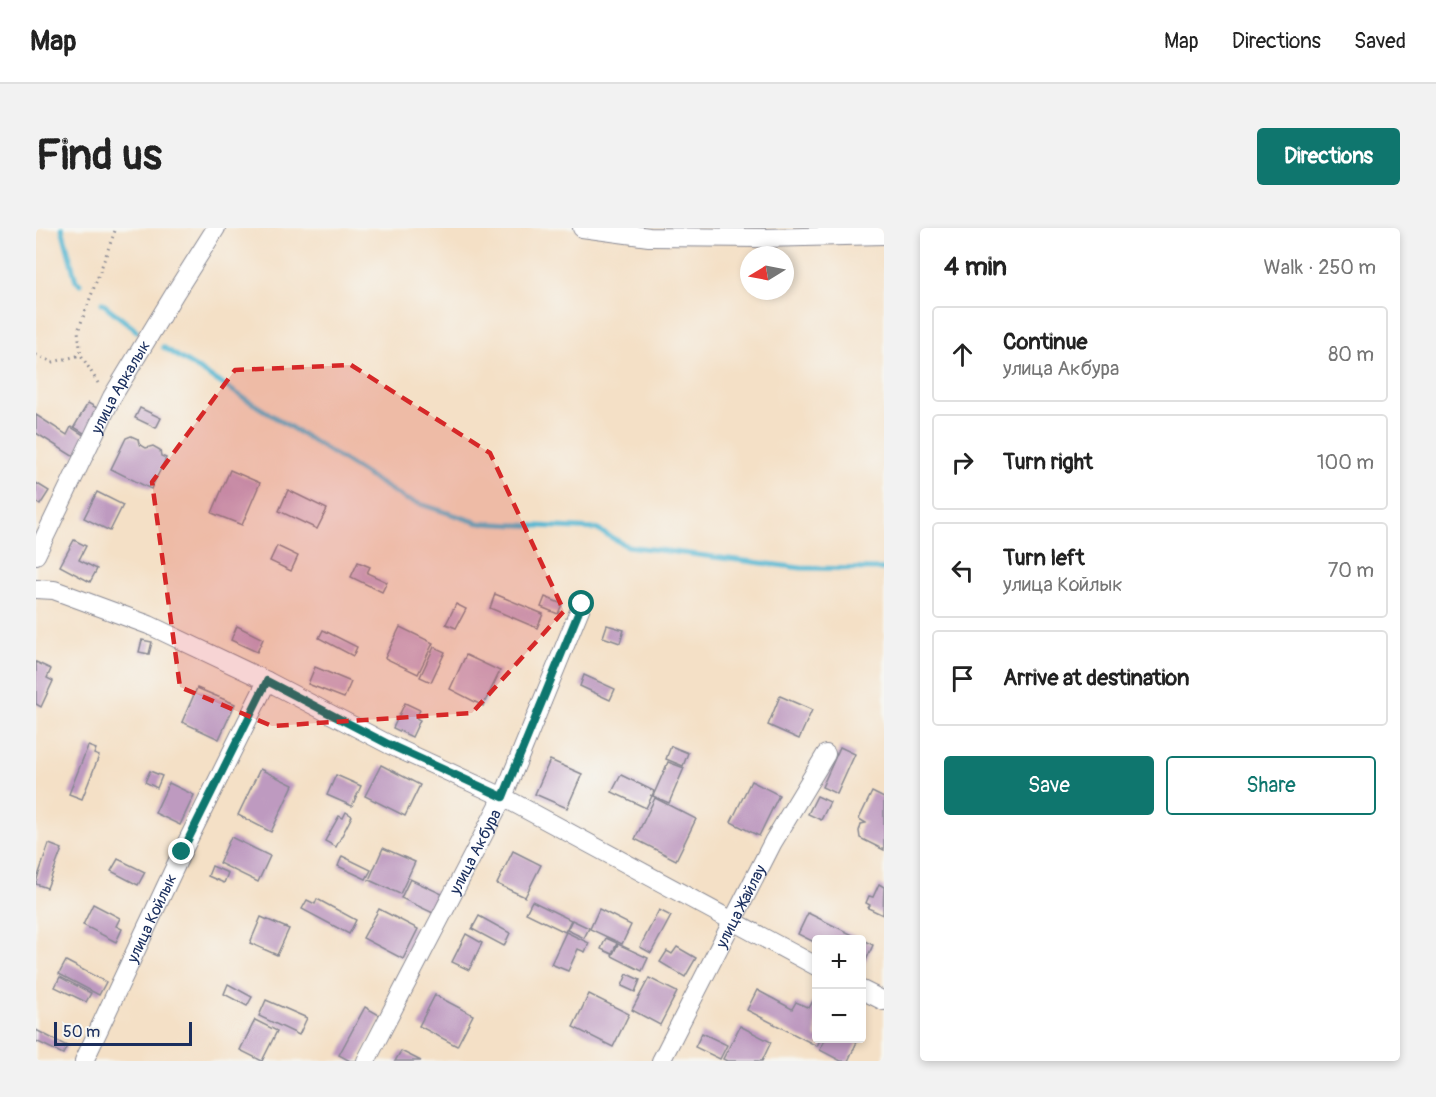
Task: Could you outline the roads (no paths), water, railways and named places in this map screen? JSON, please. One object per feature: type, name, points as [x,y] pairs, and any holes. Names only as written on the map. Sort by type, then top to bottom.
[{"type":"street","name":"улица Аркалык","points":[[36,555],[112,397],[216,228]]},
{"type":"street","points":[[582,228],[649,237],[884,236]]},
{"type":"street","points":[[36,589],[54,591],[149,625],[267,681],[388,744],[503,797],[812,964]]},
{"type":"street","name":"улица Акбура","points":[[366,1061],[503,797],[582,604]]},
{"type":"street","name":"улица Койлык","points":[[84,1061],[182,852],[267,681]]},
{"type":"street","name":"улица Жайлау","points":[[661,1061],[773,842],[826,754]]},
{"type":"street","points":[[866,993],[884,1002]]},
{"type":"waterway","points":[[62,228],[76,281],[80,284]]},
{"type":"waterway","points":[[102,303],[137,331]]},
{"type":"waterway","points":[[163,347],[405,499],[479,523],[596,529],[627,546],[801,568],[884,569]]}]
